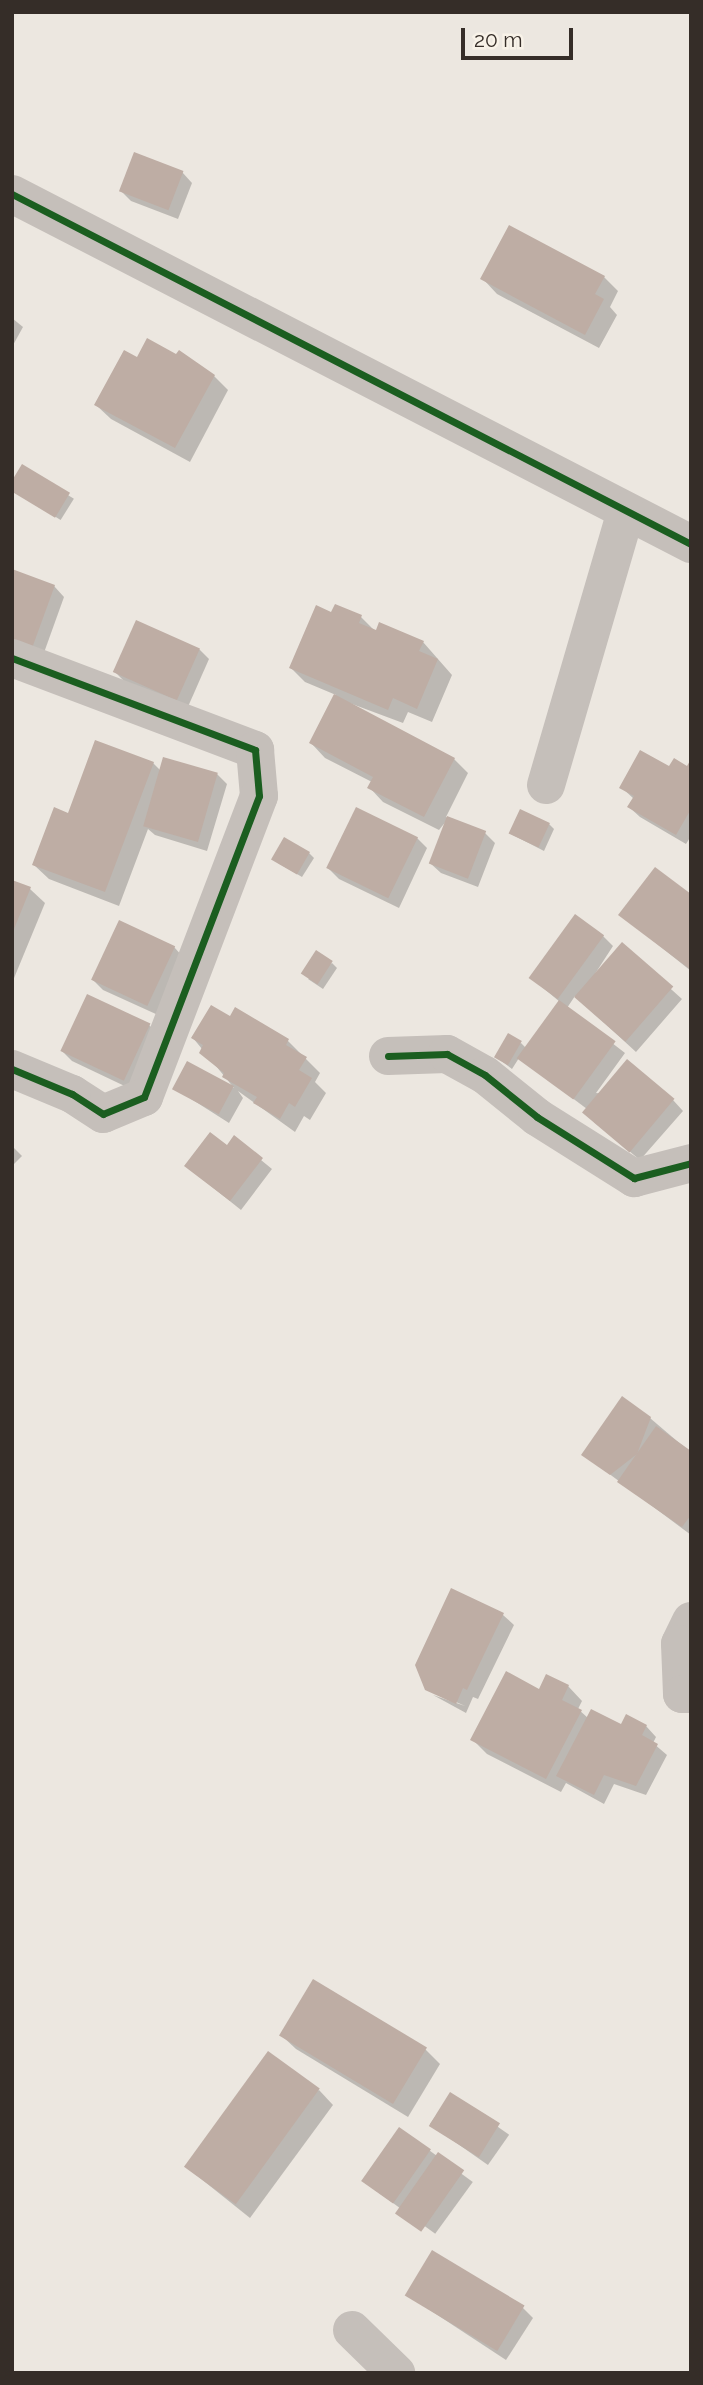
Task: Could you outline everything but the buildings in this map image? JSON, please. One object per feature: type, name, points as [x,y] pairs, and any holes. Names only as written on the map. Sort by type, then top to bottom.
[{"type":"street","points":[[12,194],[691,544]]},
{"type":"street","points":[[546,785],[626,512]]},
{"type":"street","points":[[12,658],[255,750],[260,796],[144,1097],[103,1114],[72,1094],[12,1069]]},
{"type":"street","points":[[388,1056],[447,1054],[485,1075],[537,1117],[634,1178],[691,1163]]},
{"type":"street","points":[[691,1621],[680,1644],[682,1694],[691,1694]]},
{"type":"street","points":[[352,2330],[397,2373]]},
{"type":"cycle path","points":[[12,194],[691,544]]},
{"type":"cycle path","points":[[12,658],[255,750],[259,796],[144,1097],[103,1114],[72,1094],[12,1069]]},
{"type":"cycle path","points":[[388,1056],[447,1054],[485,1075],[537,1117],[634,1178],[691,1163]]}]
